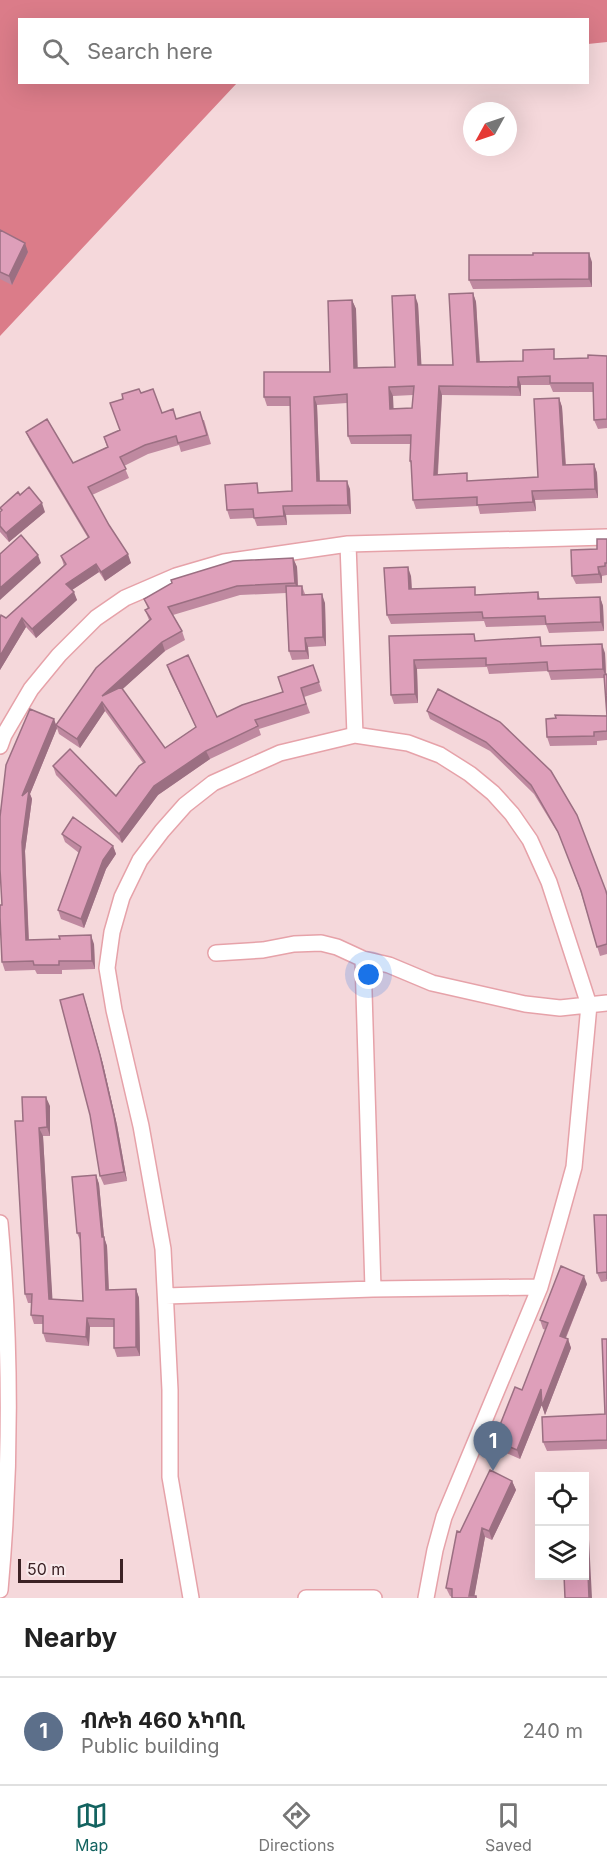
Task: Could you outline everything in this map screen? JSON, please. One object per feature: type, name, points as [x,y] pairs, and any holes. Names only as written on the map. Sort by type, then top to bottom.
[{"type":"street","points":[[0,746],[31,689],[59,655],[96,618],[125,598],[176,576],[224,562],[348,544],[607,537]]},
{"type":"street","points":[[348,544],[355,735]]},
{"type":"street","points":[[191,1598],[170,1477],[170,1390],[163,1249],[141,1126],[114,1010],[108,968],[112,932],[122,897],[140,860],[185,805],[213,783],[280,753],[355,735],[408,743],[440,755],[493,793],[512,814],[530,840],[549,882],[589,1005],[574,1167],[540,1287],[444,1517],[426,1598]]},
{"type":"street","points":[[216,953],[321,943],[337,947],[363,959],[389,965],[432,983],[525,1004],[560,1008],[607,1003]]},
{"type":"street","points":[[363,959],[373,1289]]},
{"type":"street","points":[[0,1223],[8,1442],[7,1520],[0,1590]]},
{"type":"street","points":[[166,1296],[373,1289],[540,1287]]},
{"type":"street","points":[[306,1598],[374,1598]]},
{"type":"shaded area","points":[[0,0],[607,0],[607,42],[589,44],[589,18],[18,18],[18,84],[236,84],[0,336]]},
{"type":"building","points":[[0,230],[25,243],[9,276],[0,272]]},
{"type":"building","points":[[533,253],[589,253],[589,279],[469,280],[469,255],[533,255]]},
{"type":"building","points":[[473,293],[477,362],[523,361],[523,350],[554,349],[554,359],[588,358],[588,355],[607,356],[607,419],[594,420],[593,383],[550,383],[550,376],[518,377],[518,387],[439,386],[434,475],[467,473],[467,481],[538,477],[534,399],[559,398],[563,465],[594,464],[595,489],[532,491],[533,502],[477,505],[477,497],[413,500],[411,435],[348,436],[347,394],[314,397],[317,481],[347,481],[348,505],[283,506],[284,516],[254,518],[253,509],[227,510],[225,485],[257,483],[258,493],[292,491],[290,397],[264,397],[264,372],[330,372],[328,301],[352,300],[354,368],[395,367],[392,296],[415,295],[418,365],[453,365],[449,294]],"holes":[[[414,386],[412,408],[390,409],[389,387]]]},
{"type":"building","points":[[139,389],[141,393],[153,389],[162,413],[173,409],[176,419],[200,412],[207,435],[178,443],[176,436],[145,445],[120,457],[126,469],[88,487],[128,554],[101,572],[96,564],[66,584],[74,592],[32,629],[22,618],[0,656],[1,615],[6,618],[66,564],[61,556],[89,537],[26,432],[47,419],[73,463],[108,447],[104,437],[120,430],[110,403],[123,399],[122,394]]},
{"type":"building","points":[[29,487],[42,503],[6,533],[0,526],[2,510],[0,508],[18,492],[20,495]]},
{"type":"building","points":[[21,535],[38,555],[0,588],[0,554]]},
{"type":"building","points":[[597,539],[607,539],[605,566],[598,567],[599,574],[572,576],[571,550],[597,549]]},
{"type":"building","points":[[293,558],[295,583],[237,586],[168,607],[182,631],[162,642],[102,696],[121,687],[165,748],[196,727],[167,665],[188,655],[217,717],[242,705],[283,692],[278,677],[313,665],[319,682],[301,688],[306,704],[255,720],[258,726],[206,751],[154,786],[119,834],[53,766],[70,749],[116,796],[139,766],[145,762],[102,702],[77,739],[56,725],[96,668],[151,619],[145,610],[149,608],[144,599],[172,583],[171,580],[233,561]]},
{"type":"building","points":[[408,567],[409,589],[475,587],[475,595],[538,592],[538,599],[600,597],[601,622],[546,624],[545,616],[483,618],[482,612],[387,615],[384,568]]},
{"type":"building","points":[[286,586],[302,586],[302,595],[322,594],[323,637],[305,638],[306,651],[289,651]]},
{"type":"building","points":[[474,634],[475,641],[540,637],[541,646],[602,644],[603,669],[548,671],[547,662],[486,665],[486,658],[414,660],[415,694],[391,695],[389,636]]},
{"type":"building","points":[[607,674],[607,716],[604,675]]},
{"type":"building","points":[[438,689],[500,722],[551,771],[577,815],[606,891],[607,944],[597,947],[581,891],[558,832],[531,785],[486,742],[427,711]]},
{"type":"building","points":[[30,709],[54,719],[22,796],[29,790],[22,842],[26,940],[91,935],[92,961],[59,961],[59,965],[34,965],[33,961],[2,962],[0,817],[6,765]]},
{"type":"building","points":[[555,715],[607,716],[607,731],[594,732],[594,736],[547,737],[546,719],[556,718]]},
{"type":"building","points":[[73,817],[113,846],[103,860],[81,919],[58,910],[81,847],[62,834]]},
{"type":"building","points":[[83,994],[100,1055],[124,1172],[100,1176],[90,1115],[60,1000]]},
{"type":"building","points":[[22,1097],[46,1097],[47,1127],[39,1128],[49,1299],[83,1301],[80,1233],[77,1233],[72,1177],[96,1175],[102,1237],[104,1237],[106,1290],[136,1289],[136,1347],[114,1348],[114,1319],[87,1318],[86,1337],[43,1333],[43,1316],[31,1315],[32,1294],[25,1294],[15,1121],[23,1121]]},
{"type":"building","points":[[594,1215],[607,1215],[607,1272],[597,1273]]},
{"type":"building","points":[[561,1266],[584,1276],[560,1336],[568,1339],[542,1406],[541,1389],[517,1450],[494,1440],[515,1387],[522,1390],[548,1323],[540,1320]]},
{"type":"building","points":[[602,1339],[607,1339],[607,1440],[543,1442],[542,1417],[605,1414]]},
{"type":"building","points":[[490,1470],[512,1481],[489,1531],[482,1528],[469,1596],[476,1596],[476,1598],[452,1598],[452,1589],[446,1588],[457,1531],[460,1532]]},
{"type":"building","points":[[564,1580],[588,1580],[589,1598],[565,1598]]},
{"type":"place","name":"ብሎክ 460 አካባቢ","points":[[493,1471]]}]
